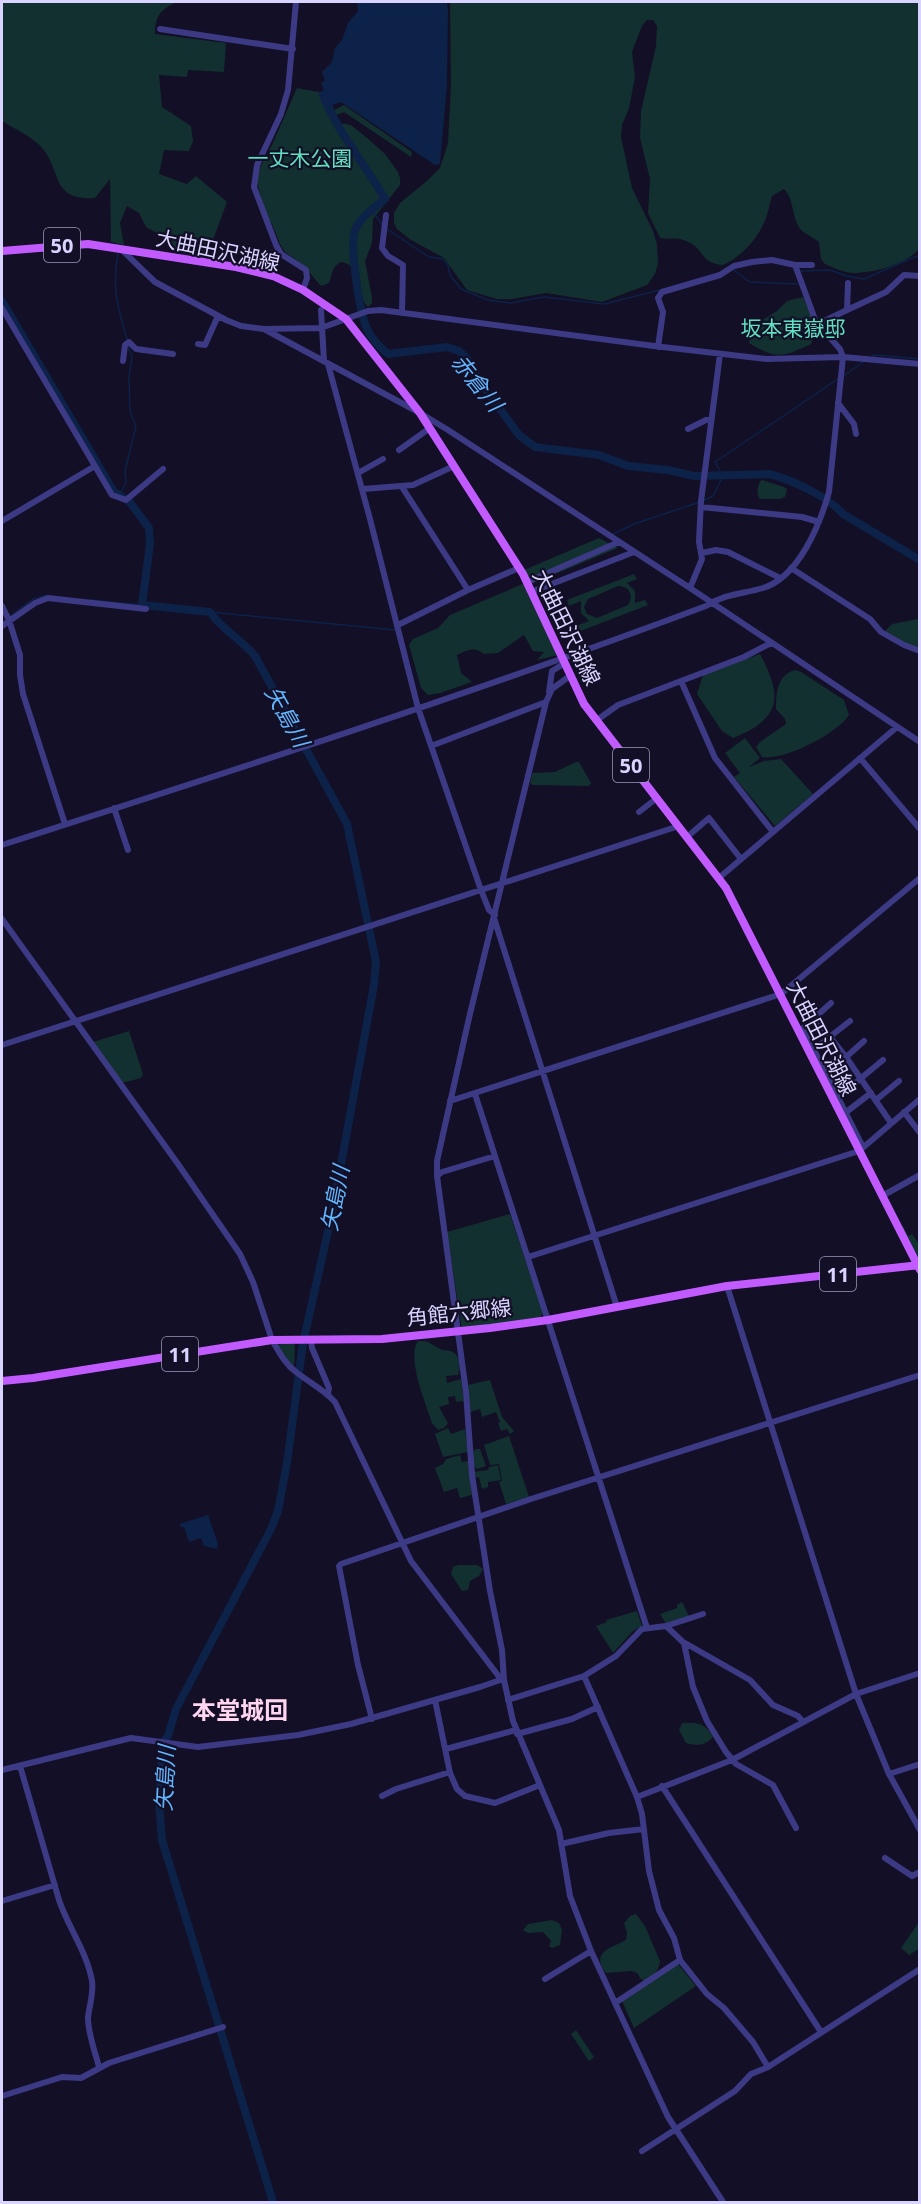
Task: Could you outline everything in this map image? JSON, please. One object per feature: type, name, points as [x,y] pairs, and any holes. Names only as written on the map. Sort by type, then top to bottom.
[{"type":"main road","name":"大曲田沢湖線","points":[[2,251],[88,244],[257,272],[273,276],[303,290],[346,319],[420,413],[519,568],[585,704],[720,877],[801,1030],[919,1267]]},
{"type":"main road","name":"角館六郷線","points":[[2,1381],[272,1340],[382,1339],[459,1332],[548,1320],[727,1286],[919,1267]]},
{"type":"street","points":[[296,2],[293,49],[286,98],[257,165],[254,187],[281,254],[306,270],[307,278],[303,290]]},
{"type":"street","points":[[160,29],[293,49]]},
{"type":"street","points":[[386,215],[382,248],[388,256],[404,265],[402,313]]},
{"type":"street","points":[[122,249],[155,282],[241,326],[264,329],[321,328],[368,311],[381,310],[720,354],[778,359],[843,357],[920,364]]},
{"type":"street","points":[[658,347],[663,312],[658,298],[662,292],[720,275],[734,266],[752,261],[772,260],[795,265],[812,265]]},
{"type":"street","points":[[2,845],[564,661],[723,597],[771,585],[791,568],[805,549],[819,522],[830,492],[843,357],[840,349],[818,324],[795,265]]},
{"type":"street","points":[[818,324],[886,292],[904,275],[920,276]]},
{"type":"street","points":[[848,283],[848,310]]},
{"type":"street","points":[[2,308],[112,495],[128,498],[163,469]]},
{"type":"street","points":[[321,310],[326,362],[363,489],[418,708],[489,910],[495,916],[617,1307]]},
{"type":"street","points":[[198,344],[205,345],[218,316]]},
{"type":"street","points":[[264,329],[420,413],[690,588],[920,742]]},
{"type":"street","points":[[123,361],[128,343],[136,349],[173,354]]},
{"type":"street","points":[[690,588],[702,559],[699,542],[701,504],[720,354]]},
{"type":"street","points":[[838,403],[854,424],[856,434]]},
{"type":"street","points":[[688,429],[706,420],[711,420]]},
{"type":"street","points":[[399,450],[430,428]]},
{"type":"street","points":[[358,473],[382,459]]},
{"type":"street","points":[[2,521],[95,466]]},
{"type":"street","points":[[363,489],[402,487],[424,482],[454,466]]},
{"type":"street","points":[[402,487],[468,590]]},
{"type":"street","points":[[701,504],[802,517],[819,522]]},
{"type":"street","points":[[527,582],[619,542]]},
{"type":"street","points":[[702,553],[721,550],[728,552],[780,578]]},
{"type":"street","points":[[531,592],[634,552]]},
{"type":"street","points":[[398,625],[468,590],[519,568]]},
{"type":"street","points":[[791,568],[870,619],[881,632],[920,651]]},
{"type":"street","points":[[2,626],[8,618],[48,598],[146,609]]},
{"type":"street","points":[[2,606],[20,655],[23,694],[65,824]]},
{"type":"street","points":[[597,720],[618,705],[744,657],[771,643]]},
{"type":"street","points":[[564,661],[552,671],[548,699],[469,1017],[437,1161],[437,1176],[459,1332],[472,1474],[502,1650],[502,1678],[508,1700],[517,1732],[556,1823],[570,1896],[591,1951],[675,2129],[723,2202]]},
{"type":"street","points":[[431,746],[548,699],[552,689],[571,675]]},
{"type":"street","points":[[681,681],[715,758],[773,832]]},
{"type":"street","points":[[720,877],[897,728]]},
{"type":"street","points":[[860,758],[920,829]]},
{"type":"street","points":[[639,812],[657,798]]},
{"type":"street","points":[[114,808],[128,850]]},
{"type":"street","points":[[687,837],[709,818],[741,859]]},
{"type":"street","points":[[2,1045],[679,826]]},
{"type":"street","points":[[450,1101],[781,994],[920,878]]},
{"type":"street","points":[[2,919],[240,1254],[253,1282],[272,1340],[285,1361],[296,1372],[328,1394],[343,1416],[411,1561],[502,1678]]},
{"type":"street","points":[[831,1004],[801,1030],[826,1075],[861,1149]]},
{"type":"street","points":[[816,1018],[891,1123]]},
{"type":"street","points":[[813,1050],[850,1021]]},
{"type":"street","points":[[826,1075],[864,1041]]},
{"type":"street","points":[[837,1098],[883,1060]]},
{"type":"street","points":[[876,1100],[899,1081]]},
{"type":"street","points":[[845,1113],[871,1093]]},
{"type":"street","points":[[475,1094],[647,1628]]},
{"type":"street","points":[[528,1257],[861,1149],[920,1099]]},
{"type":"street","points":[[904,1112],[920,1134]]},
{"type":"street","points":[[437,1176],[442,1172],[495,1156]]},
{"type":"street","points":[[882,1196],[920,1175]]},
{"type":"street","points":[[727,1286],[856,1694],[889,1774],[920,1830]]},
{"type":"street","points":[[307,1339],[329,1388],[328,1394]]},
{"type":"street","points":[[372,1719],[357,1665],[339,1566],[401,1542],[920,1375]]},
{"type":"street","points":[[508,1700],[584,1676],[616,1656],[637,1633],[647,1628],[666,1626],[703,1614]]},
{"type":"street","points":[[666,1626],[684,1643],[750,1680],[773,1705],[798,1716],[803,1722]]},
{"type":"street","points":[[684,1643],[693,1687],[713,1732],[732,1760],[773,1785],[796,1828]]},
{"type":"street","points":[[637,1797],[732,1760],[856,1694],[920,1673]]},
{"type":"street","points":[[584,1676],[637,1797],[649,1871],[659,1910],[674,1938],[680,1960],[707,1994],[724,2008],[753,2042],[768,2067]]},
{"type":"street","points":[[2,1770],[130,1738],[198,1747],[298,1735],[372,1719],[480,1687],[502,1678]]},
{"type":"street","points":[[435,1700],[450,1772],[457,1789],[465,1796],[495,1803],[540,1785]]},
{"type":"street","points":[[446,1749],[572,1719],[598,1707]]},
{"type":"street","points":[[889,1774],[920,1764]]},
{"type":"street","points":[[20,1766],[64,1916],[81,1949],[93,1983],[88,2018],[99,2067]]},
{"type":"street","points":[[382,1796],[396,1789],[450,1772]]},
{"type":"street","points":[[662,1786],[821,2032]]},
{"type":"street","points":[[561,1844],[609,1833],[644,1829]]},
{"type":"street","points":[[885,1858],[912,1876],[920,1872]]},
{"type":"street","points":[[2,1901],[55,1885]]},
{"type":"street","points":[[545,1980],[591,1951]]},
{"type":"street","points":[[615,2003],[680,1960]]},
{"type":"street","points":[[642,2151],[735,2091],[751,2074],[768,2067],[920,1969]]},
{"type":"street","points":[[2,2096],[62,2077],[88,2076],[99,2067],[223,2027]]},
{"type":"green space","points":[[2,2],[177,2],[160,14],[156,22],[155,34],[226,43],[224,72],[188,70],[187,77],[159,75],[162,107],[191,126],[193,141],[189,151],[164,150],[159,174],[187,184],[196,176],[227,202],[206,259],[178,252],[146,227],[139,213],[127,206],[120,223],[124,245],[111,242],[110,179],[95,198],[69,194],[58,180],[45,152],[37,143],[2,121]]},
{"type":"green space","points":[[450,2],[919,2],[919,249],[906,260],[870,272],[852,273],[838,270],[825,264],[821,259],[819,242],[802,231],[784,189],[772,196],[764,223],[750,245],[723,265],[710,262],[697,248],[684,240],[660,238],[648,213],[650,179],[640,138],[641,111],[656,46],[657,26],[653,20],[647,20],[642,26],[632,52],[635,77],[621,137],[632,188],[657,244],[658,263],[655,274],[647,285],[602,302],[546,293],[512,299],[497,299],[467,290],[444,258],[411,240],[397,229],[394,223],[394,213],[400,203],[440,168],[448,143],[451,85]]},
{"type":"green space","name":"一丈木公園","points":[[297,88],[329,94],[334,110],[344,105],[412,152],[411,157],[344,112],[336,115],[340,123],[351,125],[385,154],[400,178],[400,185],[373,219],[372,243],[365,261],[372,298],[372,303],[368,307],[364,302],[355,269],[341,262],[334,269],[329,283],[321,286],[303,265],[285,252],[268,220],[257,183],[259,169]]},
{"type":"green space","name":"坂本東嶽邸","points":[[803,297],[817,326],[811,344],[780,355],[767,352],[749,343],[754,325],[777,311],[787,301]]},
{"type":"green space","points":[[762,480],[787,489],[785,497],[760,499],[758,489]]},
{"type":"green space","points":[[599,538],[618,548],[531,584],[524,570]]},
{"type":"green space","points":[[634,574],[637,579],[627,583],[635,591],[635,603],[645,600],[648,605],[578,632],[576,626],[589,621],[581,613],[581,601],[569,606],[567,600]],"holes":[[[622,586],[631,595],[628,605],[597,618],[587,614],[584,607],[588,599]]]},
{"type":"green space","points":[[525,583],[558,655],[537,660],[544,652],[533,651],[524,635],[498,653],[484,654],[474,649],[467,650],[457,655],[461,673],[472,682],[428,695],[421,688],[409,645],[413,639],[438,628],[450,615]]},
{"type":"green space","points":[[918,619],[918,647],[905,644],[884,632],[892,624]]},
{"type":"green space","points":[[760,654],[773,683],[773,705],[769,715],[760,723],[733,738],[722,731],[697,694],[703,675]]},
{"type":"green space","points":[[795,670],[844,700],[849,715],[833,730],[809,745],[783,755],[762,757],[756,747],[786,724],[785,719],[776,709],[777,691],[784,676]]},
{"type":"green space","points":[[745,738],[760,758],[749,767],[764,761],[781,759],[813,794],[775,826],[734,777],[740,773],[725,753]]},
{"type":"green space","points":[[579,762],[591,783],[589,786],[533,785],[530,783],[532,773],[555,772]]},
{"type":"green space","points":[[129,1031],[143,1074],[141,1078],[122,1083],[93,1042]]},
{"type":"green space","points":[[510,1214],[543,1313],[539,1319],[462,1330],[447,1232]]},
{"type":"green space","points":[[903,1226],[908,1236],[912,1234],[919,1244],[919,1257],[914,1254],[901,1227]]},
{"type":"green space","points":[[418,1341],[453,1352],[459,1361],[458,1375],[446,1376],[447,1383],[461,1379],[464,1401],[456,1402],[455,1396],[448,1397],[449,1404],[439,1407],[448,1423],[444,1428],[438,1430],[432,1423],[418,1381],[414,1358]]},
{"type":"green space","points":[[281,1343],[295,1344],[294,1368],[278,1346]]},
{"type":"green space","points":[[490,1380],[502,1417],[514,1431],[510,1434],[507,1429],[501,1431],[496,1412],[482,1417],[480,1409],[470,1412],[468,1385]]},
{"type":"green space","points":[[448,1428],[451,1434],[465,1429],[468,1452],[443,1457],[435,1434]]},
{"type":"green space","points":[[509,1436],[529,1497],[506,1504],[499,1482],[502,1481],[499,1464],[490,1465],[484,1445]]},
{"type":"green space","points":[[480,1449],[486,1466],[477,1469],[474,1467],[471,1453]]},
{"type":"green space","points":[[460,1455],[462,1462],[469,1461],[472,1495],[460,1498],[457,1488],[444,1492],[435,1468],[443,1464],[446,1459]]},
{"type":"green space","points":[[498,1465],[501,1480],[488,1482],[488,1487],[482,1489],[479,1477],[474,1478],[473,1472],[488,1470],[489,1467]]},
{"type":"green space","points":[[477,1565],[483,1569],[479,1576],[470,1581],[468,1590],[462,1591],[451,1574],[453,1567]]},
{"type":"green space","points":[[682,1602],[689,1616],[666,1624],[660,1614],[677,1608],[677,1605]]},
{"type":"green space","points":[[637,1611],[642,1626],[633,1631],[613,1653],[596,1626],[607,1622],[606,1620]]},
{"type":"green space","points":[[682,1723],[701,1724],[713,1737],[701,1744],[686,1743],[679,1730]]},
{"type":"green space","points":[[636,1914],[645,1926],[660,1961],[655,1973],[645,1981],[632,1971],[606,1973],[600,1960],[601,1955],[609,1948],[626,1940],[627,1933],[624,1923],[630,1916]]},
{"type":"green space","points":[[552,1920],[559,1923],[562,1930],[560,1945],[552,1948],[549,1946],[551,1941],[543,1932],[528,1933],[523,1930],[528,1924]]},
{"type":"green space","points":[[919,1922],[919,1949],[909,1955],[901,1948]]},
{"type":"green space","points":[[678,1964],[696,1986],[634,2028],[622,2001]]},
{"type":"green space","points":[[576,2030],[594,2057],[589,2061],[571,2034]]},
{"type":"water","points":[[357,2],[447,2],[447,85],[440,164],[435,165],[341,102],[330,106],[321,83],[325,81],[322,72],[332,62],[335,48],[342,40],[348,23],[358,11]]},
{"type":"water","points":[[208,1515],[218,1544],[217,1549],[204,1546],[201,1538],[189,1542],[184,1527],[179,1524]]},
{"type":"waterway","name":"赤倉川","points":[[333,91],[323,95],[329,109],[385,199],[369,212],[356,228],[353,248],[358,294],[364,321],[371,337],[388,354],[447,347],[459,351],[467,358],[478,379],[519,435],[535,447],[599,455],[628,466],[668,470],[694,476],[769,474],[778,476],[819,495],[843,514],[920,560]]},
{"type":"waterway","points":[[375,207],[374,213],[382,225]]},
{"type":"waterway","points":[[387,229],[429,257],[443,259],[448,265],[450,275],[461,289],[488,300],[510,303],[544,297],[604,304],[660,290]]},
{"type":"waterway","points":[[118,253],[115,277],[116,297],[127,339]]},
{"type":"waterway","points":[[801,271],[830,270],[864,279],[914,257],[920,257]]},
{"type":"waterway","points":[[734,270],[750,282],[798,284]]},
{"type":"waterway","name":"矢島川","points":[[2,301],[114,492],[129,501],[149,528],[150,544],[142,605],[210,612],[255,656],[347,824],[376,962],[374,985],[332,1213],[303,1343],[287,1463],[278,1511],[271,1529],[176,1709],[168,1736],[163,1742],[159,1803],[162,1840],[273,2202]]},
{"type":"waterway","points":[[120,494],[126,483],[125,471],[136,426],[130,411],[129,377],[132,356],[128,347]]},
{"type":"waterway","points":[[872,356],[920,359]]},
{"type":"waterway","points":[[845,375],[863,362]]},
{"type":"waterway","points":[[704,500],[713,496],[723,476],[715,462],[838,379]]},
{"type":"waterway","points":[[613,534],[634,524],[700,502]]},
{"type":"waterway","points":[[10,616],[33,599],[47,595]]},
{"type":"waterway","points":[[90,600],[142,605]]},
{"type":"waterway","points":[[210,612],[395,630]]},
{"type":"district","name":"本堂城回","points":[[240,1709]]}]
